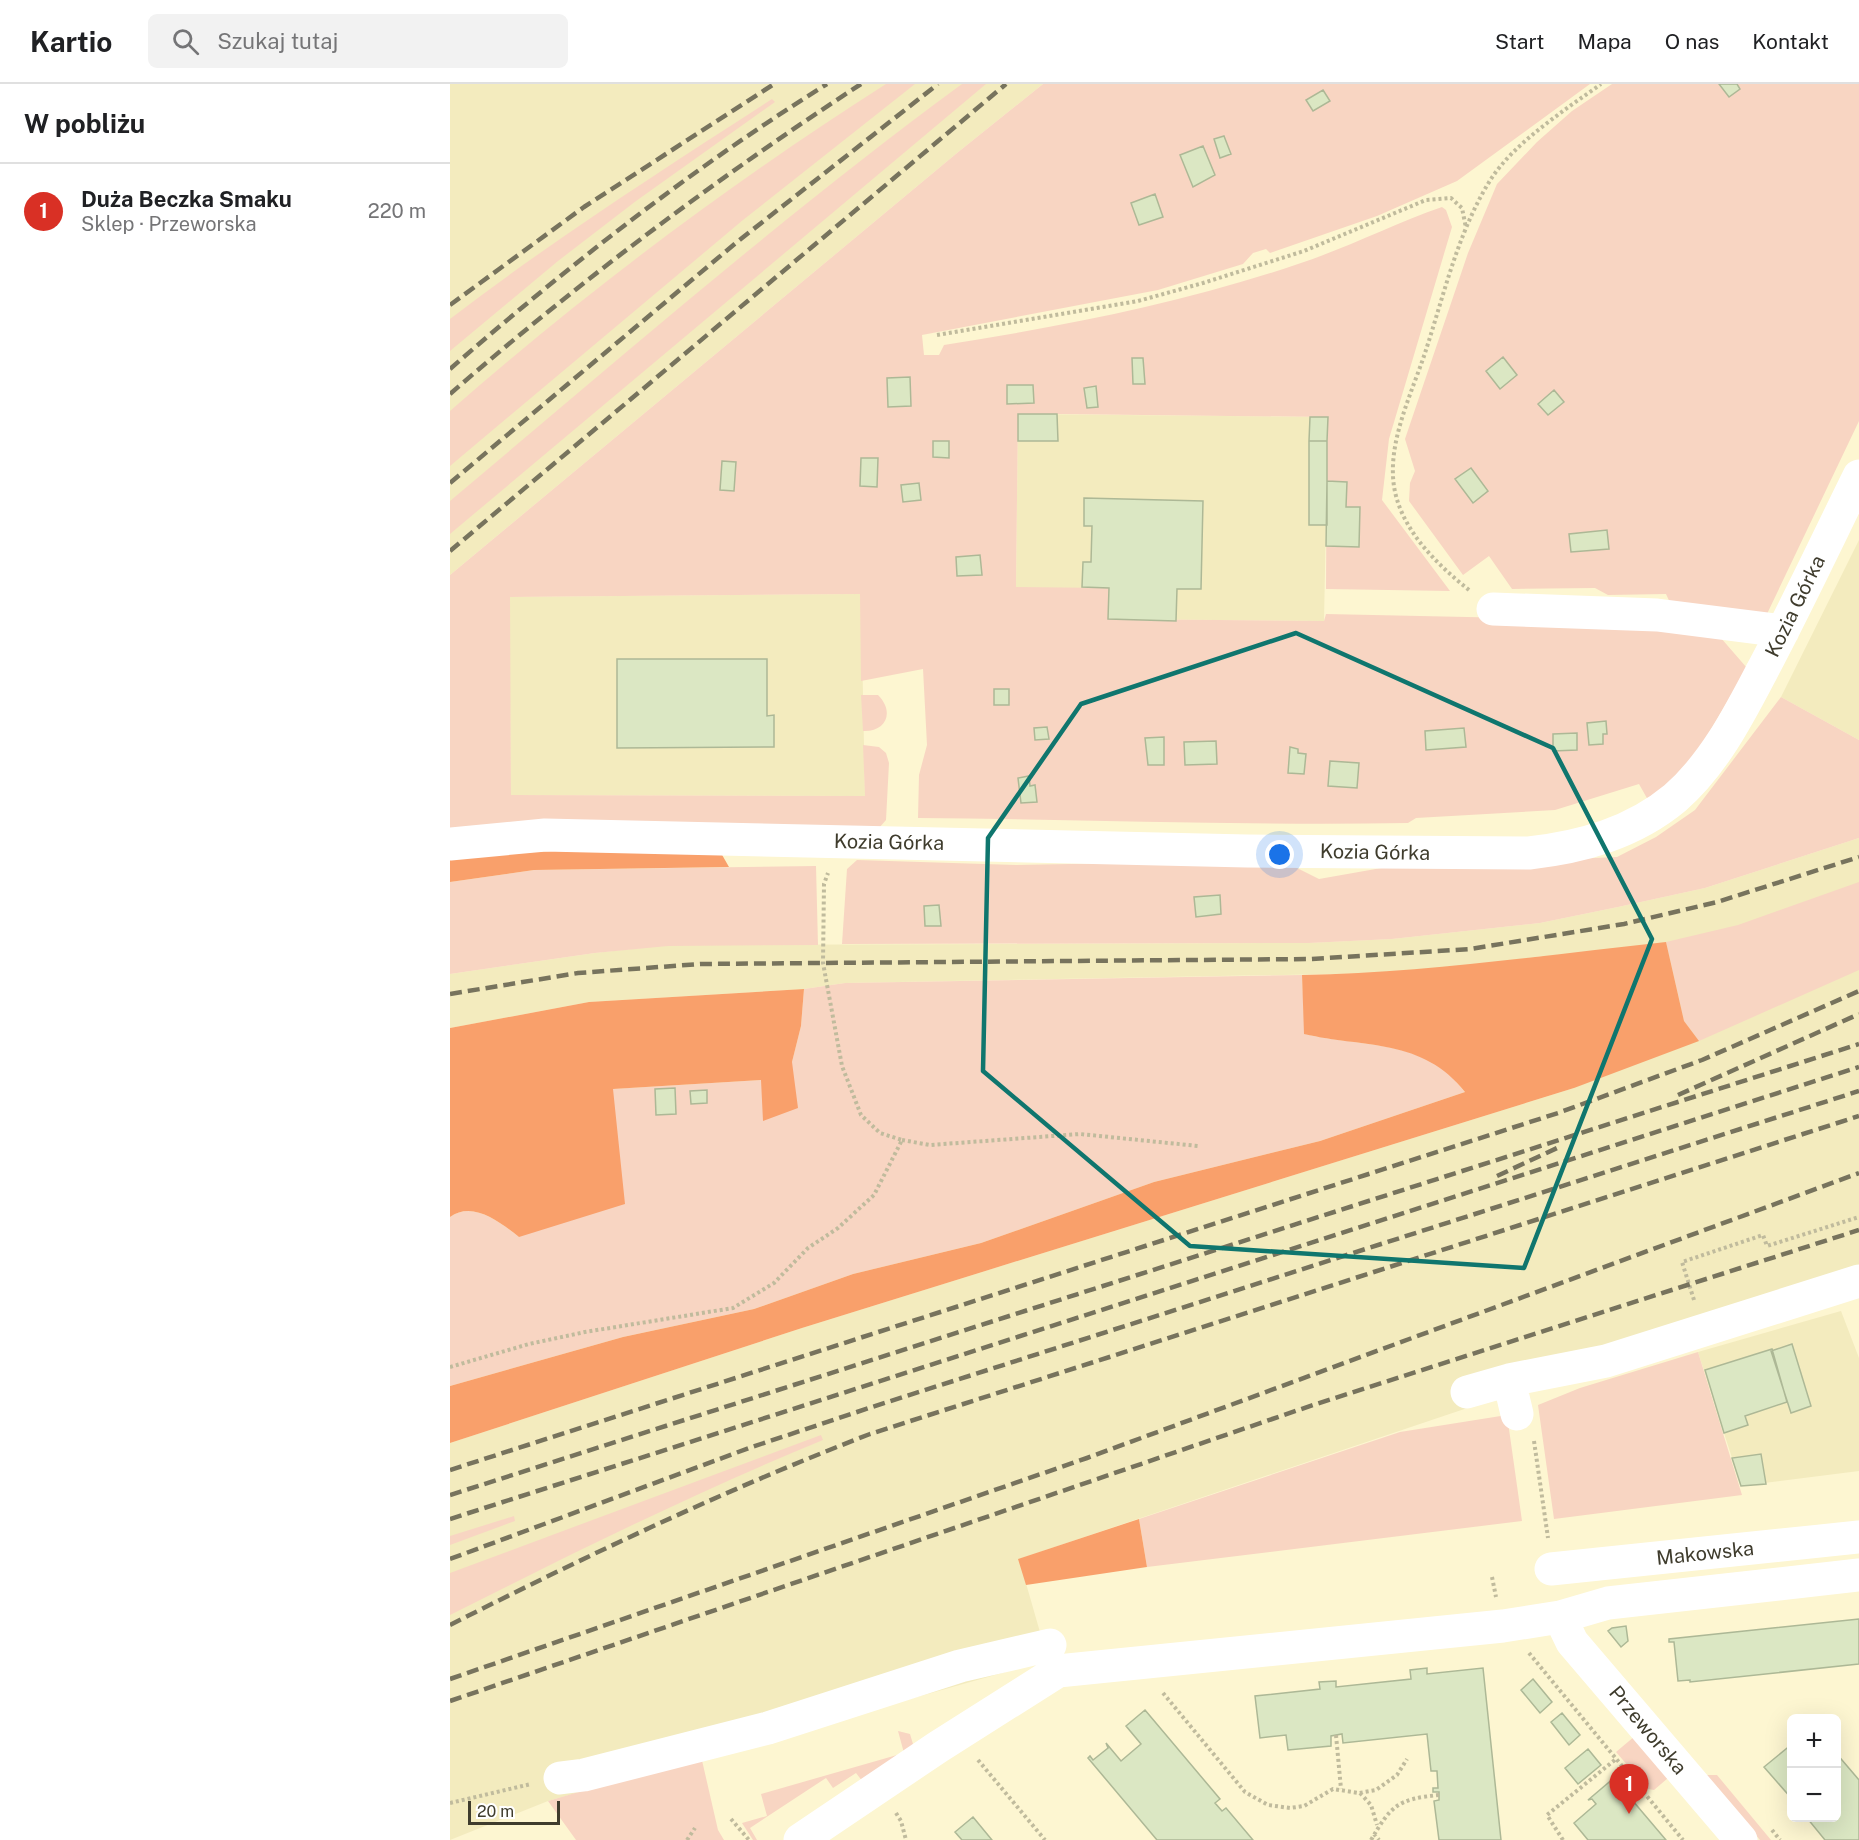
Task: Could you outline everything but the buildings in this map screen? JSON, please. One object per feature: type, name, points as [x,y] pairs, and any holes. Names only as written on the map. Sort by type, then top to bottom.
[{"type":"street","name":"Kozia Górka","points":[[450,844],[545,835],[1517,853],[1569,848],[1609,837],[1647,817],[1675,797],[1707,761],[1735,722],[1783,631],[1859,476]]},
{"type":"street","points":[[1493,609],[1657,615],[1783,631]]},
{"type":"street","points":[[1467,1392],[1509,1380],[1606,1361],[1859,1281]]},
{"type":"street","points":[[1509,1380],[1525,1426]]},
{"type":"street","name":"Makowska","points":[[1551,1569],[1859,1537]]},
{"type":"street","points":[[800,1840],[938,1747],[1058,1671],[1560,1617],[1608,1603],[1859,1575]]},
{"type":"street","name":"Przeworska","points":[[1560,1617],[1572,1642],[1741,1840]]},
{"type":"street","points":[[560,1778],[584,1776],[768,1728],[960,1666],[1050,1645]]},
{"type":"path","points":[[1493,609],[1449,574],[1419,543],[1400,510],[1393,477],[1397,437],[1466,228],[1492,178],[1512,156],[1557,116],[1601,84]]},
{"type":"path","points":[[937,335],[1138,301],[1203,283],[1304,250],[1426,200],[1451,198],[1462,208],[1466,228]]},
{"type":"path","points":[[840,841],[824,884],[823,963],[842,1066],[861,1115],[880,1133],[930,1145],[1080,1134],[1198,1146]]},
{"type":"path","points":[[450,1367],[529,1344],[585,1332],[733,1308],[774,1283],[808,1248],[838,1228],[874,1195],[902,1140]]},
{"type":"path","points":[[1697,1308],[1682,1262],[1763,1235],[1767,1246],[1859,1217]]},
{"type":"path","points":[[1525,1426],[1551,1569]]},
{"type":"path","points":[[1524,1648],[1683,1840]]},
{"type":"path","points":[[1161,1691],[1251,1797],[1268,1805],[1290,1808],[1304,1806],[1328,1791],[1341,1789],[1359,1793],[1383,1787],[1397,1775],[1407,1759]]},
{"type":"path","points":[[1336,1735],[1341,1789]]},
{"type":"path","points":[[1563,1840],[1547,1815],[1616,1759]]},
{"type":"path","points":[[985,1769],[1045,1840]]},
{"type":"path","points":[[450,1803],[560,1778]]},
{"type":"path","points":[[1359,1793],[1371,1805],[1377,1826]]},
{"type":"path","points":[[1371,1840],[1377,1826],[1399,1804],[1411,1798],[1439,1795]]},
{"type":"path","points":[[731,1819],[749,1840]]},
{"type":"path","points":[[901,1821],[906,1840]]},
{"type":"path","points":[[687,1840],[695,1828]]},
{"type":"path","points":[[1374,1834],[1379,1840]]},
{"type":"highlighted area","points":[[1296,633],[1553,748],[1652,939],[1524,1268],[1190,1246],[983,1071],[988,838],[1081,704]]},
{"type":"shaded area","points":[[450,84],[1043,84],[450,575]]},
{"type":"shaded area","points":[[886,84],[915,84],[743,220],[450,466],[450,411],[554,323],[662,239],[772,160]]},
{"type":"shaded area","points":[[962,84],[986,84],[450,534],[450,501],[767,236],[896,133]]},
{"type":"shaded area","points":[[1043,84],[1590,84],[1457,181],[1377,216],[1270,253],[1266,249],[1253,253],[1243,264],[1158,290],[922,335],[924,355],[939,355],[944,345],[1123,312],[1255,278],[1316,258],[1442,207],[1446,210],[1452,227],[1389,439],[1382,500],[1450,591],[1326,589],[1327,417],[1057,414],[1018,414],[1016,587],[1109,588],[1109,619],[1324,621],[1326,614],[1559,619],[1714,630],[1747,668],[1689,767],[1648,800],[1639,784],[1555,810],[1416,818],[1408,823],[1286,824],[918,818],[919,775],[927,745],[923,669],[861,681],[860,594],[510,597],[511,795],[865,796],[863,745],[879,747],[886,753],[889,763],[886,820],[879,828],[450,838],[450,575]]},
{"type":"shaded area","points":[[1612,84],[1859,84],[1859,421],[1766,616],[1672,607],[1666,594],[1608,595],[1595,588],[1512,589],[1489,556],[1463,575],[1409,501],[1410,483],[1415,471],[1405,439],[1468,253],[1497,184],[1537,142],[1572,111]]},
{"type":"shaded area","points":[[772,99],[775,102],[636,201],[558,261],[450,351],[450,319],[568,233]]},
{"type":"shaded area","points":[[1018,414],[1328,417],[1324,621],[1108,619],[1109,588],[1016,588]]},
{"type":"shaded area","points":[[1859,540],[1859,740],[1781,697]]},
{"type":"shaded area","points":[[861,594],[865,796],[511,795],[509,597]]},
{"type":"shaded area","points":[[861,695],[878,695],[883,701],[887,714],[886,720],[877,728],[863,731]]},
{"type":"shaded area","points":[[1781,697],[1859,740],[1859,838],[1705,888],[1540,923],[1392,939],[1309,943],[842,944],[847,869],[857,860],[1016,865],[1281,860],[1319,879],[1387,867],[1617,857],[1656,837],[1695,810]]},
{"type":"shaded area","points":[[1859,838],[1859,1276],[1019,1559],[1048,1660],[548,1801],[450,1840],[450,1443],[802,1328],[1574,1088],[1542,956],[1466,967],[1385,973],[845,983],[804,989],[589,1002],[450,1028],[450,974],[668,945],[1308,943],[1392,939],[1540,923],[1618,907],[1705,888]]},
{"type":"shaded area","points":[[551,851],[721,853],[729,867],[534,870],[450,882],[450,857]]},
{"type":"shaded area","points":[[816,866],[818,945],[668,946],[595,953],[450,974],[450,882],[534,870]]},
{"type":"shaded area","points":[[1859,882],[1859,970],[1699,1041],[1684,1021],[1666,942],[1738,925]]},
{"type":"shaded area","points":[[1666,942],[1684,1021],[1699,1041],[1574,1088],[802,1328],[450,1443],[450,1386],[623,1337],[754,1309],[853,1274],[981,1243],[1154,1182],[1320,1141],[1465,1092],[1431,1062],[1411,1054],[1370,1044],[1304,1034],[1302,975],[1439,967]]},
{"type":"shaded area","points":[[1302,975],[1305,1034],[1411,1053],[1443,1068],[1465,1092],[1320,1141],[1154,1182],[981,1243],[853,1274],[754,1309],[623,1337],[450,1386],[450,1217],[459,1212],[477,1212],[495,1220],[519,1237],[612,1089],[761,1080],[792,1062],[801,1026],[804,989],[845,983]]},
{"type":"shaded area","points":[[804,989],[801,1026],[792,1062],[798,1108],[763,1121],[761,1080],[613,1089],[625,1204],[519,1237],[495,1220],[477,1212],[459,1212],[450,1217],[450,1028],[589,1002]]},
{"type":"shaded area","points":[[1841,1311],[1859,1358],[1859,1471],[1741,1486],[1698,1352]]},
{"type":"shaded area","points":[[1698,1352],[1742,1495],[1554,1519],[1538,1405],[1580,1388]]},
{"type":"shaded area","points":[[1507,1415],[1522,1521],[1147,1567],[1139,1519],[1400,1432]]},
{"type":"shaded area","points":[[821,1435],[823,1440],[682,1502],[450,1615],[450,1573]]},
{"type":"shaded area","points":[[514,1516],[515,1521],[450,1545],[450,1536]]},
{"type":"shaded area","points":[[1139,1519],[1147,1567],[1026,1585],[1018,1559]]},
{"type":"shaded area","points":[[898,1731],[910,1734],[913,1744],[910,1751],[863,1782],[856,1773],[833,1788],[826,1778],[750,1828],[757,1840],[753,1840],[742,1823],[767,1816],[761,1794],[904,1753]]},
{"type":"shaded area","points":[[1635,1736],[1668,1778],[1654,1790],[1648,1789],[1616,1752]]},
{"type":"shaded area","points":[[701,1756],[718,1830],[724,1840],[576,1840],[548,1801]]},
{"type":"shaded area","points":[[1706,1775],[1717,1775],[1771,1840],[1760,1840]]},
{"type":"railway","points":[[450,305],[584,207],[774,84]]},
{"type":"railway","points":[[450,369],[586,255],[680,183],[827,84]]},
{"type":"railway","points":[[450,394],[549,311],[650,232],[754,156],[861,84]]},
{"type":"railway","points":[[450,483],[737,242],[938,84]]},
{"type":"railway","points":[[450,551],[1006,84]]},
{"type":"railway","points":[[450,994],[578,973],[700,964],[1311,959],[1470,949],[1624,924],[1717,902],[1859,857]]},
{"type":"railway","points":[[450,1470],[1558,1113],[1702,1060],[1859,991]]},
{"type":"railway","points":[[1678,1095],[1859,1014]]},
{"type":"railway","points":[[450,1495],[1859,1044]]},
{"type":"railway","points":[[450,1519],[1859,1067]]},
{"type":"railway","points":[[450,1559],[749,1448],[869,1408],[1859,1091]]},
{"type":"railway","points":[[450,1625],[657,1524],[870,1434],[1859,1116]]},
{"type":"railway","points":[[1497,1176],[1557,1148]]},
{"type":"railway","points":[[450,1679],[1087,1458],[1859,1173]]},
{"type":"railway","points":[[450,1701],[1313,1405],[1859,1230]]},
{"type":"place","name":"Duża Beczka Smaku","points":[[1629,1814]]}]
